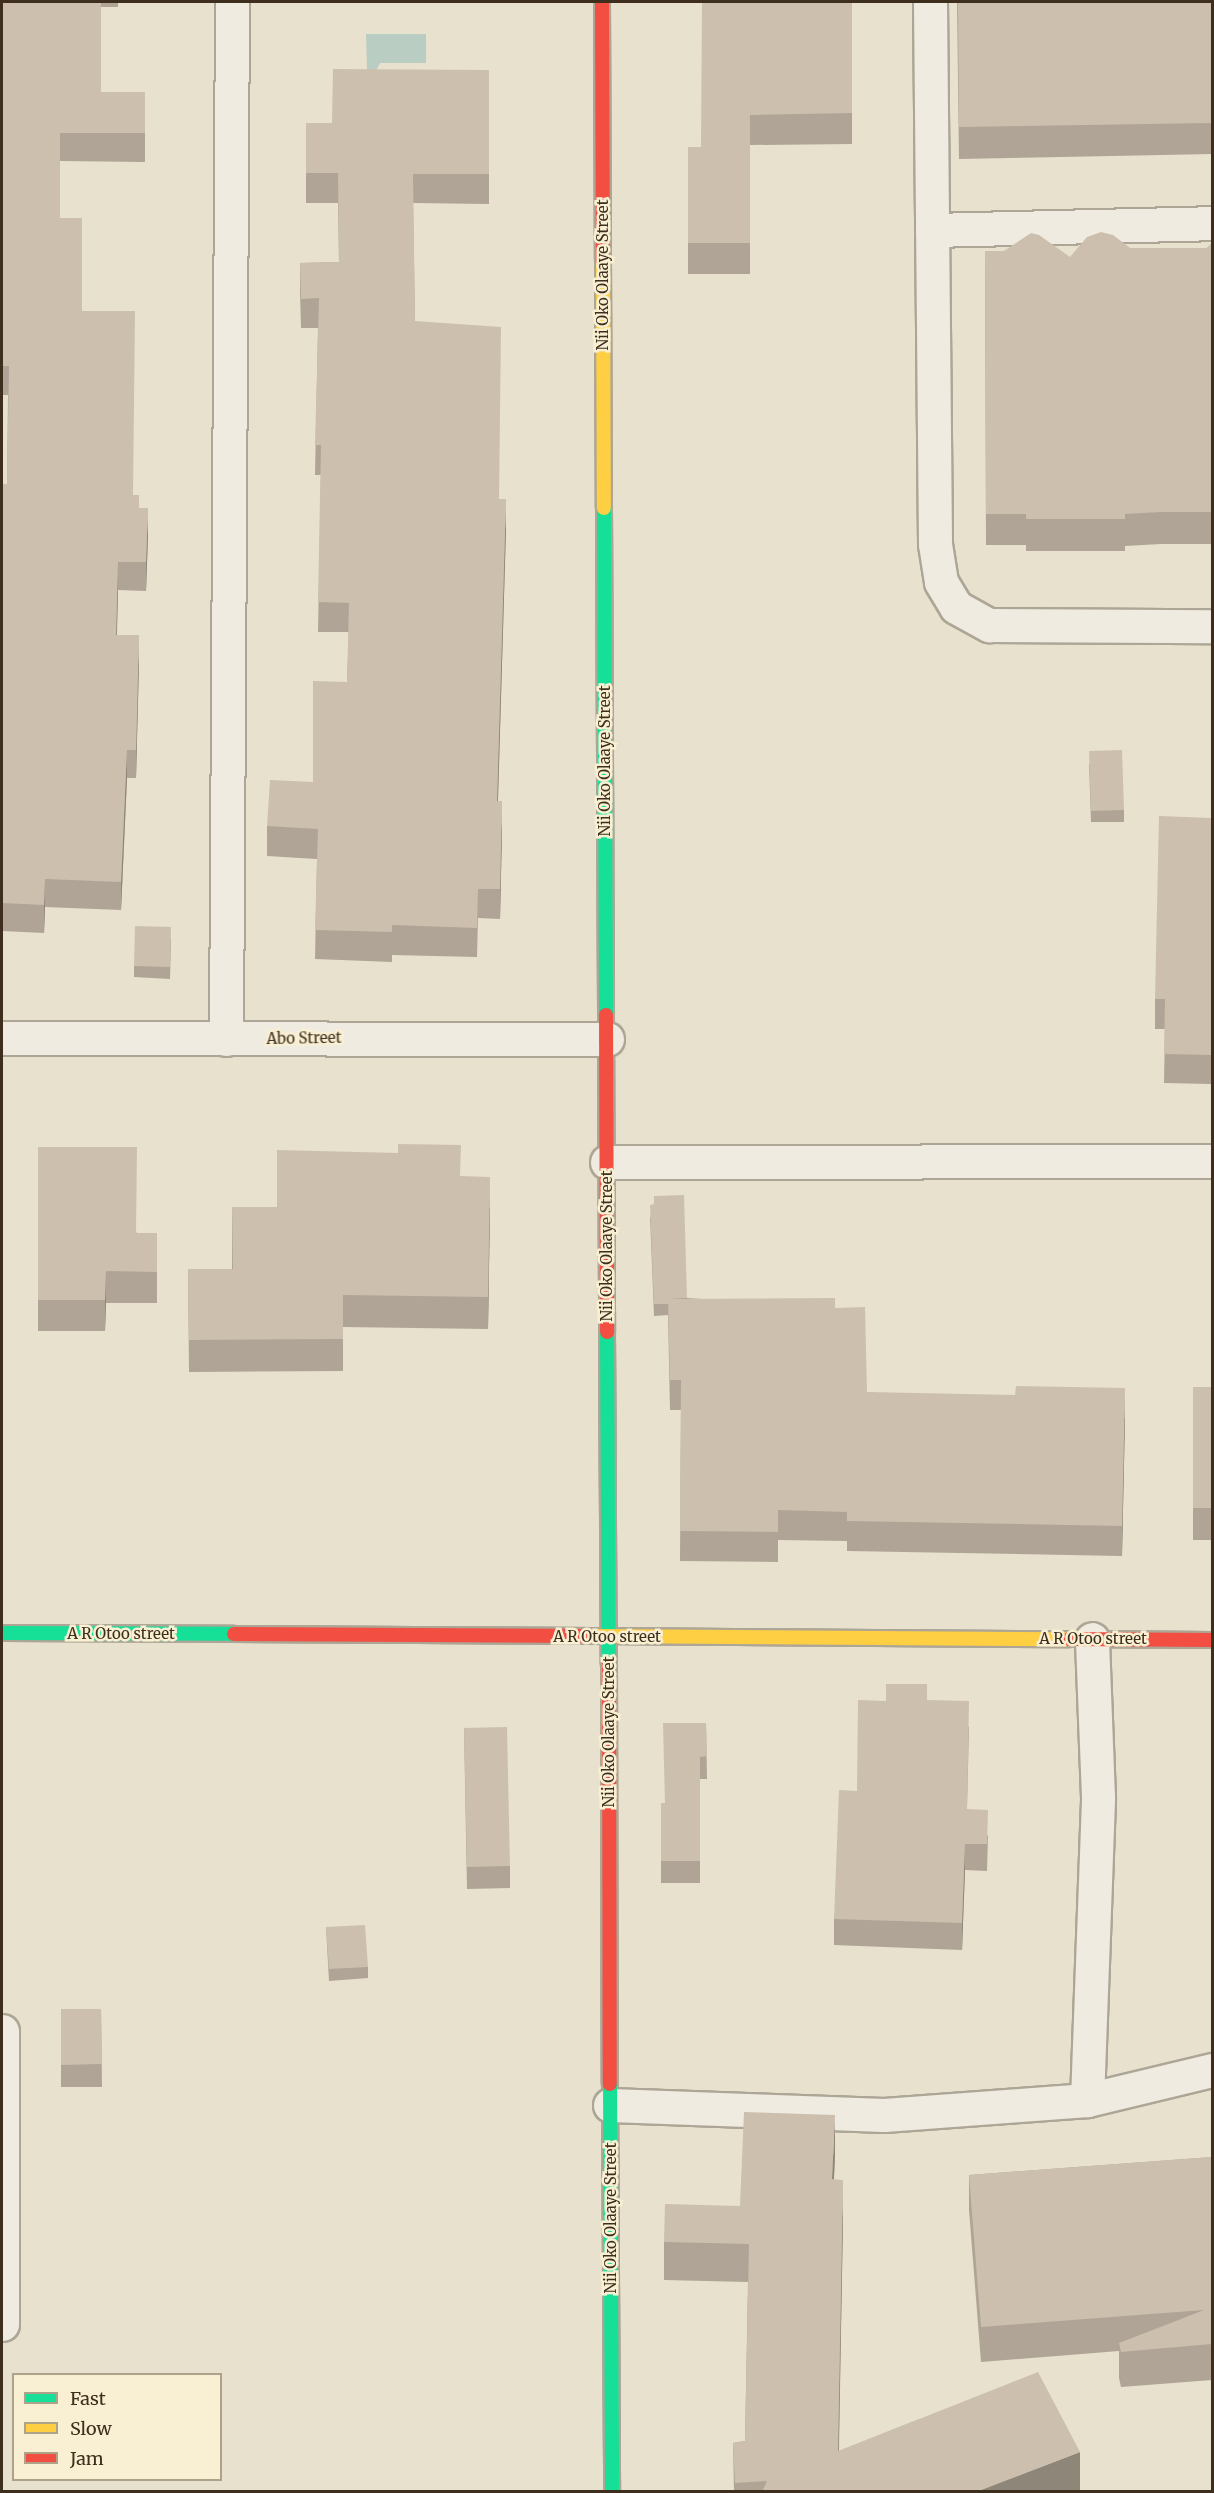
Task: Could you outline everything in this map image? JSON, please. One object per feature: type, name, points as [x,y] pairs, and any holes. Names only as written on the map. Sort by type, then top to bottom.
[{"type":"street","points":[[226,1039],[232,2]]},
{"type":"street","name":"Nii Oko Olaaye Street","points":[[602,2],[612,2492]]},
{"type":"street","points":[[930,2],[935,544],[941,582],[956,607],[989,625],[1212,626]]},
{"type":"street","points":[[932,230],[1212,223]]},
{"type":"street","name":"Abo Street","points":[[2,1038],[607,1040]]},
{"type":"street","points":[[607,1162],[1212,1161]]},
{"type":"street","name":"A R Otoo street","points":[[2,1633],[1212,1640]]},
{"type":"street","points":[[1087,2100],[1098,1797],[1092,1639]]},
{"type":"street","points":[[2,2031],[2,2324]]},
{"type":"street","points":[[610,2105],[884,2115],[1087,2100],[1212,2070]]},
{"type":"shaded area","points":[[366,34],[426,34],[426,63],[380,63],[376,71],[367,70]]},
{"type":"building","points":[[2,2],[101,2],[101,92],[145,92],[145,133],[60,133],[60,218],[82,218],[82,311],[135,311],[133,495],[139,495],[139,508],[148,508],[146,562],[118,562],[116,635],[139,635],[136,750],[127,750],[121,882],[45,879],[44,905],[2,903],[2,484],[7,484],[9,366],[2,366]]},
{"type":"building","points":[[702,2],[852,2],[852,113],[750,115],[750,243],[688,243],[688,147],[701,147]]},
{"type":"building","points":[[958,2],[1212,2],[1212,123],[959,127]]},
{"type":"building","points":[[333,69],[489,70],[489,174],[413,174],[415,321],[501,327],[499,499],[506,499],[497,801],[502,801],[500,889],[478,889],[477,928],[392,925],[392,932],[315,930],[318,829],[267,826],[270,780],[313,782],[313,681],[347,682],[349,603],[318,602],[321,445],[315,445],[319,298],[301,299],[300,263],[339,262],[338,173],[306,173],[306,123],[332,123]]},
{"type":"building","points":[[1101,232],[1113,235],[1130,248],[1207,248],[1212,243],[1212,512],[1125,514],[1125,519],[1026,519],[1026,514],[986,514],[985,251],[1004,251],[1031,233],[1039,235],[1070,257],[1087,237]]},
{"type":"building","points":[[1122,750],[1124,810],[1091,811],[1089,751]]},
{"type":"building","points":[[1159,816],[1212,818],[1212,1055],[1164,1054],[1165,999],[1155,999]]},
{"type":"building","points":[[135,926],[171,927],[170,967],[134,966]]},
{"type":"building","points":[[398,1144],[461,1145],[460,1176],[490,1177],[488,1297],[343,1295],[343,1339],[189,1340],[188,1269],[233,1269],[232,1207],[277,1207],[277,1150],[398,1153]]},
{"type":"building","points":[[38,1147],[137,1147],[136,1233],[157,1233],[157,1272],[106,1271],[105,1300],[38,1300]]},
{"type":"building","points":[[684,1195],[687,1298],[668,1299],[668,1304],[654,1304],[650,1205],[654,1204],[654,1196]]},
{"type":"building","points":[[835,1298],[835,1308],[865,1307],[867,1392],[1015,1395],[1016,1386],[1125,1388],[1122,1526],[847,1521],[847,1512],[778,1510],[778,1532],[680,1531],[681,1380],[670,1380],[668,1299]]},
{"type":"building","points":[[1193,1387],[1212,1387],[1212,1508],[1193,1508]]},
{"type":"building","points":[[886,1684],[927,1684],[927,1700],[969,1701],[967,1809],[988,1810],[987,1844],[965,1844],[962,1923],[834,1919],[839,1790],[857,1791],[858,1700],[886,1701]]},
{"type":"building","points":[[663,1723],[706,1723],[707,1756],[700,1757],[700,1861],[661,1861],[661,1803],[665,1803]]},
{"type":"building","points":[[507,1727],[510,1866],[467,1867],[464,1728]]},
{"type":"building","points":[[365,1925],[368,1967],[329,1969],[326,1927]]},
{"type":"building","points":[[61,2009],[101,2009],[102,2064],[61,2065]]},
{"type":"building","points":[[744,2112],[835,2115],[832,2179],[843,2180],[838,2451],[1038,2372],[1080,2452],[976,2492],[762,2492],[767,2481],[735,2483],[733,2443],[745,2441],[749,2244],[664,2242],[665,2204],[740,2206]]},
{"type":"building","points":[[1212,2157],[1212,2344],[1121,2352],[1119,2343],[1204,2310],[981,2327],[969,2175]]},
{"type":"traffic: fast","points":[[604,508],[606,1015]]},
{"type":"traffic: fast","points":[[607,1332],[609,1664]]},
{"type":"traffic: fast","points":[[2,1633],[234,1634]]},
{"type":"traffic: fast","points":[[610,2084],[612,2492]]},
{"type":"traffic: slow","points":[[603,260],[604,508]]},
{"type":"traffic: slow","points":[[594,1636],[1069,1639]]},
{"type":"traffic: jam","points":[[602,2],[603,260]]},
{"type":"traffic: jam","points":[[606,1015],[607,1332]]},
{"type":"traffic: jam","points":[[234,1634],[594,1636]]},
{"type":"traffic: jam","points":[[1069,1639],[1212,1640]]},
{"type":"traffic: jam","points":[[609,1664],[610,2084]]}]
